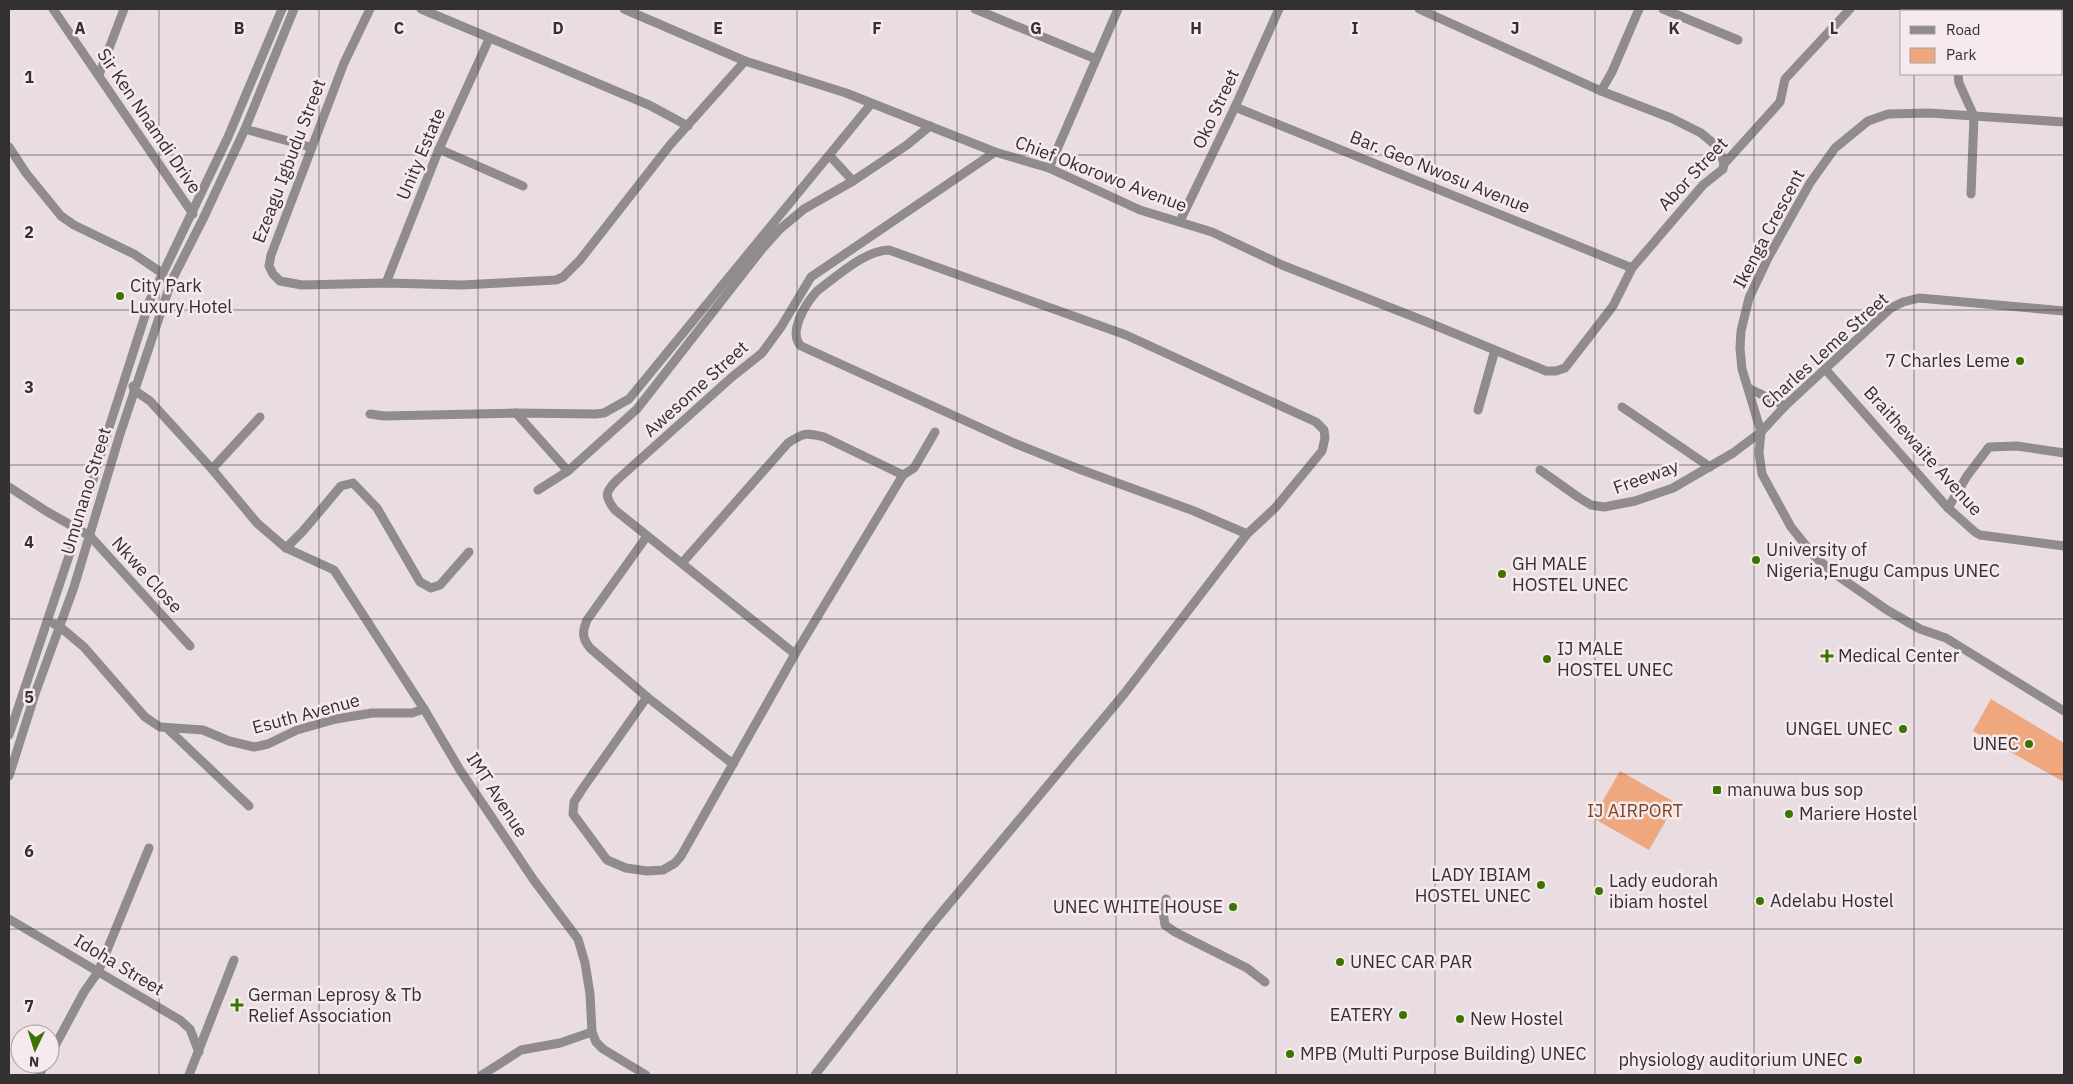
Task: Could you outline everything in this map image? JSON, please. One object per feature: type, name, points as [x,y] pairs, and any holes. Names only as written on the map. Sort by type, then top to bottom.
[{"type":"street","name":"Sir Ken Nnamdi Drive","points":[[53,9],[193,214]]},
{"type":"street","points":[[99,75],[124,9]]},
{"type":"street","name":"Sir Ken Nnamdi Drive","points":[[193,214],[282,9]]},
{"type":"street","name":"Sir Ken Nnamdi Drive","points":[[203,219],[245,129],[294,9]]},
{"type":"street","name":"Ezeagu Igbudu Street","points":[[370,9],[344,63],[319,129],[310,147],[270,255],[269,266],[273,274],[280,281],[302,285],[386,283],[462,285],[556,280],[563,277],[580,260],[623,203],[745,61]]},
{"type":"street","points":[[421,9],[649,105],[688,126]]},
{"type":"street","name":"Chief Okorowo Avenue","points":[[624,9],[745,61],[794,75],[995,152],[1048,168],[1140,210],[1212,232],[1282,265],[1546,371],[1565,368]]},
{"type":"street","points":[[975,9],[1096,59]]},
{"type":"street","points":[[1048,168],[1118,9]]},
{"type":"street","name":"Oko Street","points":[[1180,221],[1235,107],[1279,9]]},
{"type":"street","points":[[1419,9],[1601,91],[1671,118],[1701,133],[1719,148],[1724,164]]},
{"type":"street","points":[[1601,91],[1612,72],[1639,9]]},
{"type":"street","points":[[1663,9],[1738,40]]},
{"type":"street","name":"Abor Street","points":[[1565,368],[1613,306],[1632,268],[1703,185],[1723,169],[1724,164],[1780,102],[1785,78],[1850,9]]},
{"type":"street","name":"Unity Estate","points":[[386,283],[439,149],[489,39]]},
{"type":"street","points":[[1958,75],[1959,83],[1974,116],[1971,194]]},
{"type":"street","points":[[370,414],[384,416],[595,414],[604,413],[629,400],[871,104]]},
{"type":"street","name":"Bar. Geo Nwosu Avenue","points":[[1235,107],[1632,268]]},
{"type":"street","name":"Ikenga Crescent","points":[[2064,122],[1974,116],[1888,114],[1870,120],[1835,148],[1809,186],[1768,258],[1749,298],[1741,331],[1740,348],[1742,370],[1761,432],[1758,453],[1762,474],[1791,527],[1816,558],[1858,591],[1920,629],[1946,638],[2064,711]]},
{"type":"street","points":[[538,490],[568,471],[637,409],[762,249],[780,229],[804,209],[853,181],[908,145],[930,126]]},
{"type":"street","points":[[245,129],[310,147]]},
{"type":"street","points":[[9,147],[26,173],[61,216],[89,233],[134,254],[162,273]]},
{"type":"street","points":[[439,149],[523,186]]},
{"type":"street","name":"Awesome Street","points":[[795,654],[615,510],[608,502],[607,494],[610,488],[732,377],[762,353],[777,335],[811,277],[995,152]]},
{"type":"street","points":[[830,156],[853,181]]},
{"type":"street","name":"Umunano Street","points":[[9,734],[78,529],[145,313],[162,273],[193,214]]},
{"type":"street","name":"Umunano Street","points":[[9,776],[12,749],[74,587],[134,390],[171,282],[203,219]]},
{"type":"street","points":[[815,1075],[928,929],[1124,694],[1247,534],[1275,508],[1322,451],[1325,438],[1324,430],[1316,422],[1175,356],[1126,336],[889,250],[870,253],[810,298],[797,328],[797,339],[801,346],[1014,443],[1194,511],[1247,534]]},
{"type":"street","name":"Charles Leme Street","points":[[1710,467],[1761,432],[1785,406],[1892,308],[1903,302],[1930,297],[2063,308]]},
{"type":"street","points":[[1478,410],[1495,350]]},
{"type":"street","name":"Braithewaite Avenue","points":[[1826,370],[1948,508],[1980,535],[2064,546]]},
{"type":"street","points":[[126,374],[134,390]]},
{"type":"street","points":[[1748,388],[1785,406]]},
{"type":"street","name":"IMT Avenue","points":[[134,390],[150,401],[212,469],[257,523],[286,548],[334,570],[424,709],[465,778],[533,879],[578,940],[585,962],[592,1032]]},
{"type":"street","points":[[1622,407],[1710,467]]},
{"type":"street","points":[[516,414],[568,471]]},
{"type":"street","points":[[212,469],[260,417]]},
{"type":"street","points":[[647,697],[574,802],[573,814],[607,860],[626,868],[647,871],[662,870],[676,863],[795,654],[903,475],[914,468],[935,432]]},
{"type":"street","points":[[682,563],[788,443],[801,434],[811,433],[824,437],[903,475]]},
{"type":"street","points":[[1948,508],[1966,476],[1989,447],[2017,446],[2064,453]]},
{"type":"street","name":"Freeway","points":[[1540,470],[1578,497],[1591,504],[1604,507],[1635,501],[1673,488],[1710,467]]},
{"type":"street","points":[[286,548],[341,486],[353,483],[377,508],[420,582],[425,586],[430,588],[440,585],[469,552]]},
{"type":"street","name":"Nkwe Close","points":[[9,487],[42,509],[90,536],[190,646]]},
{"type":"street","points":[[647,536],[587,620],[582,632],[584,641],[647,697],[732,764]]},
{"type":"street","points":[[46,622],[59,626]]},
{"type":"street","name":"Esuth Avenue","points":[[59,626],[84,647],[145,717],[153,724],[168,729],[203,730],[229,741],[254,747],[268,744],[297,730],[336,719],[372,713],[412,713],[424,709]]},
{"type":"street","points":[[168,729],[249,806]]},
{"type":"street","points":[[60,1036],[84,992],[98,972],[148,848]]},
{"type":"street","points":[[1166,899],[1163,912],[1165,925],[1175,932],[1247,968],[1265,982]]},
{"type":"street","name":"Idoha Street","points":[[9,919],[180,1020],[190,1029],[198,1052]]},
{"type":"street","points":[[189,1075],[234,960]]},
{"type":"street","points":[[482,1075],[521,1050],[560,1043],[592,1032],[596,1042],[603,1049],[646,1075]]},
{"type":"green space","points":[[1991,699],[2064,743],[2064,782],[1973,731]]},
{"type":"green space","name":"IJ AIRPORT","points":[[1620,771],[1676,803],[1649,850],[1593,818]]},
{"type":"place","name":"City Park Luxury Hotel","points":[[120,296]]},
{"type":"place","name":"7 Charles Leme","points":[[2020,361]]},
{"type":"place","name":"University of Nigeria,Enugu Campus UNEC","points":[[1756,560]]},
{"type":"place","name":"GH MALE HOSTEL UNEC","points":[[1502,574]]},
{"type":"place","name":"Medical Center","points":[[1827,656]]},
{"type":"place","name":"IJ MALE HOSTEL UNEC","points":[[1547,659]]},
{"type":"place","name":"UNGEL UNEC","points":[[1903,729]]},
{"type":"place","name":"UNEC","points":[[2029,744]]},
{"type":"place","name":"manuwa bus sop","points":[[1717,790]]},
{"type":"place","name":"Mariere Hostel","points":[[1789,814]]},
{"type":"place","name":"LADY IBIAM HOSTEL UNEC","points":[[1541,885]]},
{"type":"place","name":"Lady eudorah ibiam hostel","points":[[1599,891]]},
{"type":"place","name":"Adelabu Hostel","points":[[1760,901]]},
{"type":"place","name":"UNEC WHITE HOUSE","points":[[1233,907]]},
{"type":"place","name":"UNEC CAR PAR","points":[[1340,962]]},
{"type":"place","name":"German Leprosy & Tb Relief Association","points":[[237,1005]]},
{"type":"place","name":"EATERY","points":[[1403,1015]]},
{"type":"place","name":"New Hostel","points":[[1460,1019]]},
{"type":"place","name":"MPB (Multi Purpose Building) UNEC","points":[[1290,1054]]},
{"type":"place","name":"physiology auditorium UNEC","points":[[1858,1060]]}]
